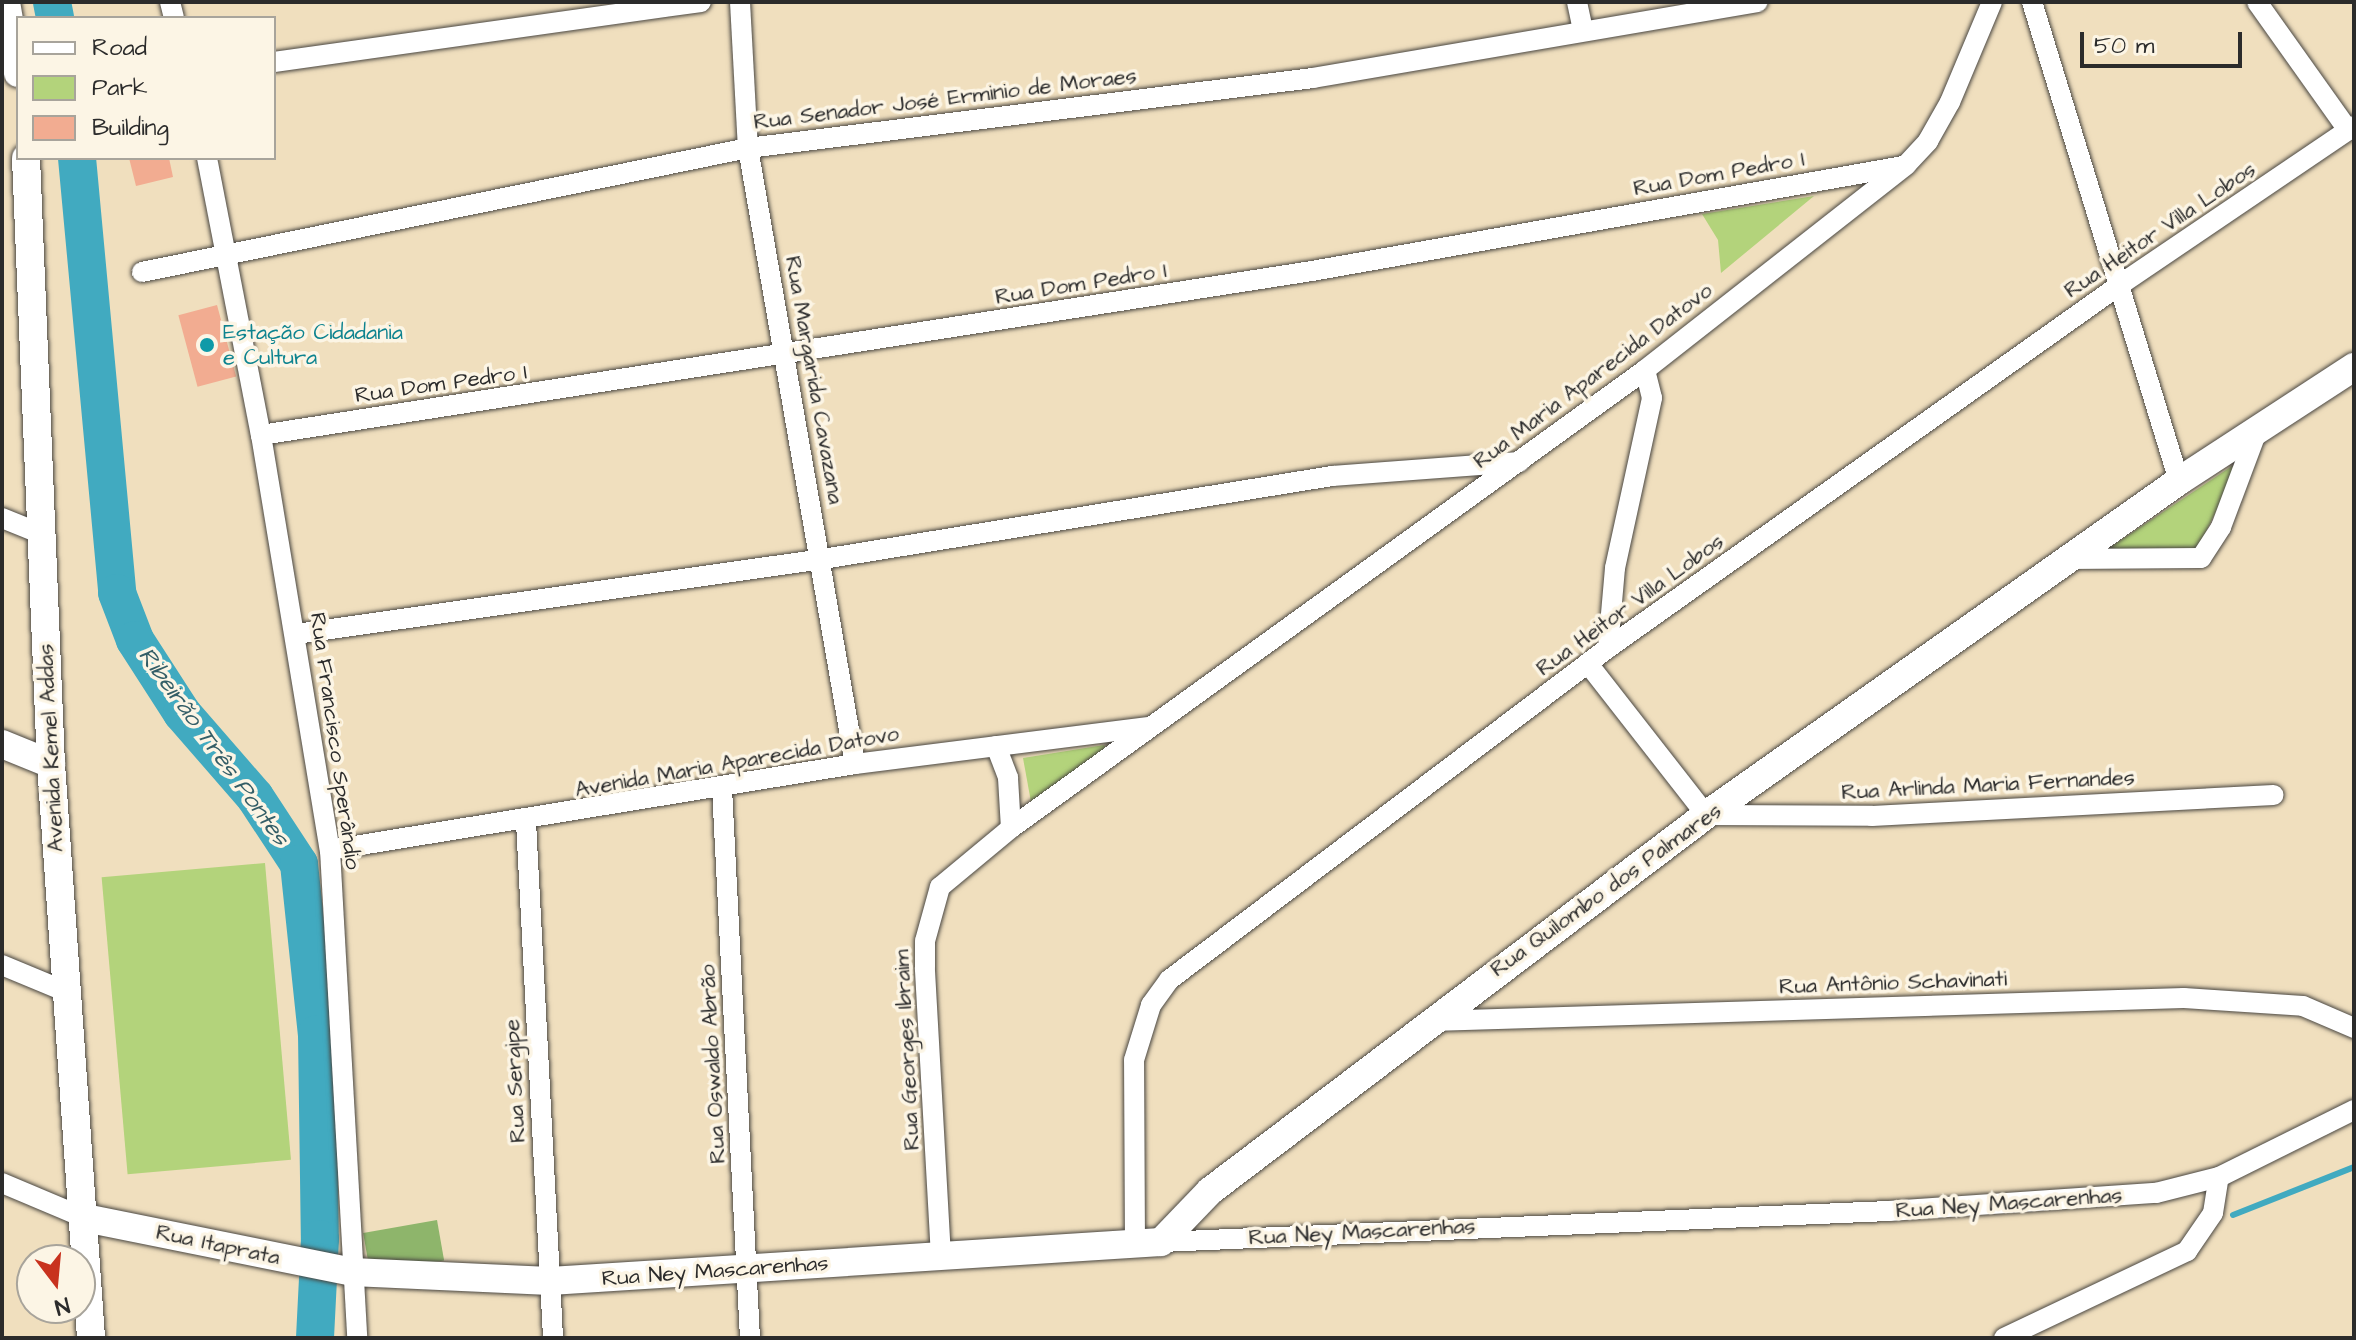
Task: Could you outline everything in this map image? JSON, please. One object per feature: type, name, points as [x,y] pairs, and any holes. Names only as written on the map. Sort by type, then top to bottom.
[{"type":"street","points":[[6,2],[16,61]]},
{"type":"street","points":[[276,62],[701,2]]},
{"type":"street","name":"Rua Margarida Cavazana","points":[[740,2],[748,148],[823,559],[855,764]]},
{"type":"street","points":[[1577,2],[1583,30]]},
{"type":"street","name":"Rua Senador José Erminio de Moraes","points":[[142,272],[748,148],[1313,78],[1758,2]]},
{"type":"street","name":"Rua Maria Aparecida Datovo","points":[[1152,726],[1645,370],[1906,165],[1928,141],[1950,102],[1992,2]]},
{"type":"street","points":[[2032,2],[2179,481]]},
{"type":"street","points":[[2257,2],[2351,128]]},
{"type":"street","name":"Rua Heitor Villa Lobos","points":[[1148,1243],[1134,1060],[1151,1005],[1169,980],[1608,648],[2121,284],[2351,128]]},
{"type":"street","name":"Avenida Kemel Addas","points":[[26,160],[39,533],[51,764],[91,1338]]},
{"type":"street","name":"Rua Francisco Sperândio","points":[[207,160],[228,253],[261,435],[330,850],[344,1271],[357,1338]]},
{"type":"street","name":"Rua Dom Pedro I","points":[[261,435],[784,357],[1312,271],[1906,165]]},
{"type":"street","name":"Rua Quilombo dos Palmares","points":[[1148,1243],[1210,1191],[1428,1022],[1706,815],[2179,481],[2259,426],[2354,367]]},
{"type":"street","points":[[1608,648],[1615,568],[1652,398],[1645,370]]},
{"type":"street","points":[[2067,559],[2201,558],[2221,527],[2259,426]]},
{"type":"street","points":[[296,634],[823,559],[1332,476],[1519,462]]},
{"type":"street","points":[[2,518],[39,533]]},
{"type":"street","points":[[1589,665],[1706,815]]},
{"type":"street","name":"Avenida Maria Aparecida Datovo","points":[[330,850],[526,822],[855,764],[1152,726]]},
{"type":"street","name":"Rua Georges Ibraim","points":[[941,1257],[925,941],[940,887],[1011,828],[1152,726]]},
{"type":"street","points":[[2,744],[51,764]]},
{"type":"street","points":[[996,746],[1008,778],[1011,828]]},
{"type":"street","name":"Rua Oswaldo Abrão","points":[[722,788],[750,1338]]},
{"type":"street","name":"Rua Arlinda Maria Fernandes","points":[[1706,815],[1872,816],[2273,795]]},
{"type":"street","name":"Rua Sergipe","points":[[526,822],[553,1338]]},
{"type":"street","points":[[2,965],[67,992]]},
{"type":"street","name":"Rua Antônio Schavinati","points":[[1428,1022],[2184,998],[2303,1006],[2354,1028]]},
{"type":"street","name":"Rua Ney Mascarenhas","points":[[344,1271],[550,1281],[1148,1243],[2050,1203],[2156,1193],[2219,1177],[2354,1110]]},
{"type":"street","points":[[2004,1338],[2187,1251],[2213,1213],[2219,1177]]},
{"type":"street","points":[[2,1183],[85,1218]]},
{"type":"street","name":"Rua Itaprata","points":[[85,1218],[344,1271]]},
{"type":"green space","points":[[1814,196],[1721,273],[1718,240],[1702,214]]},
{"type":"green space","points":[[2241,460],[2196,552],[2100,554]]},
{"type":"green space","points":[[1104,745],[1107,750],[1031,802],[1023,758]]},
{"type":"green space","points":[[265,863],[291,1160],[128,1174],[102,877]]},
{"type":"green space","points":[[437,1220],[444,1260],[370,1273],[363,1233]]},
{"type":"building","points":[[130,160],[169,160],[173,177],[136,186]]},
{"type":"building","name":"Estação Cidadania e Cultura","points":[[217,305],[236,376],[198,387],[178,315]]},
{"type":"waterway","name":"Ribeirão Três Pontes","points":[[52,2],[55,16]]},
{"type":"waterway","name":"Ribeirão Três Pontes","points":[[77,160],[117,593],[135,640],[182,713],[255,797],[299,864],[317,1034],[320,1239],[315,1338]]},
{"type":"waterway","points":[[2233,1215],[2354,1167]]},
{"type":"place","name":"Estação Cidadania e Cultura","points":[[207,345]]}]
